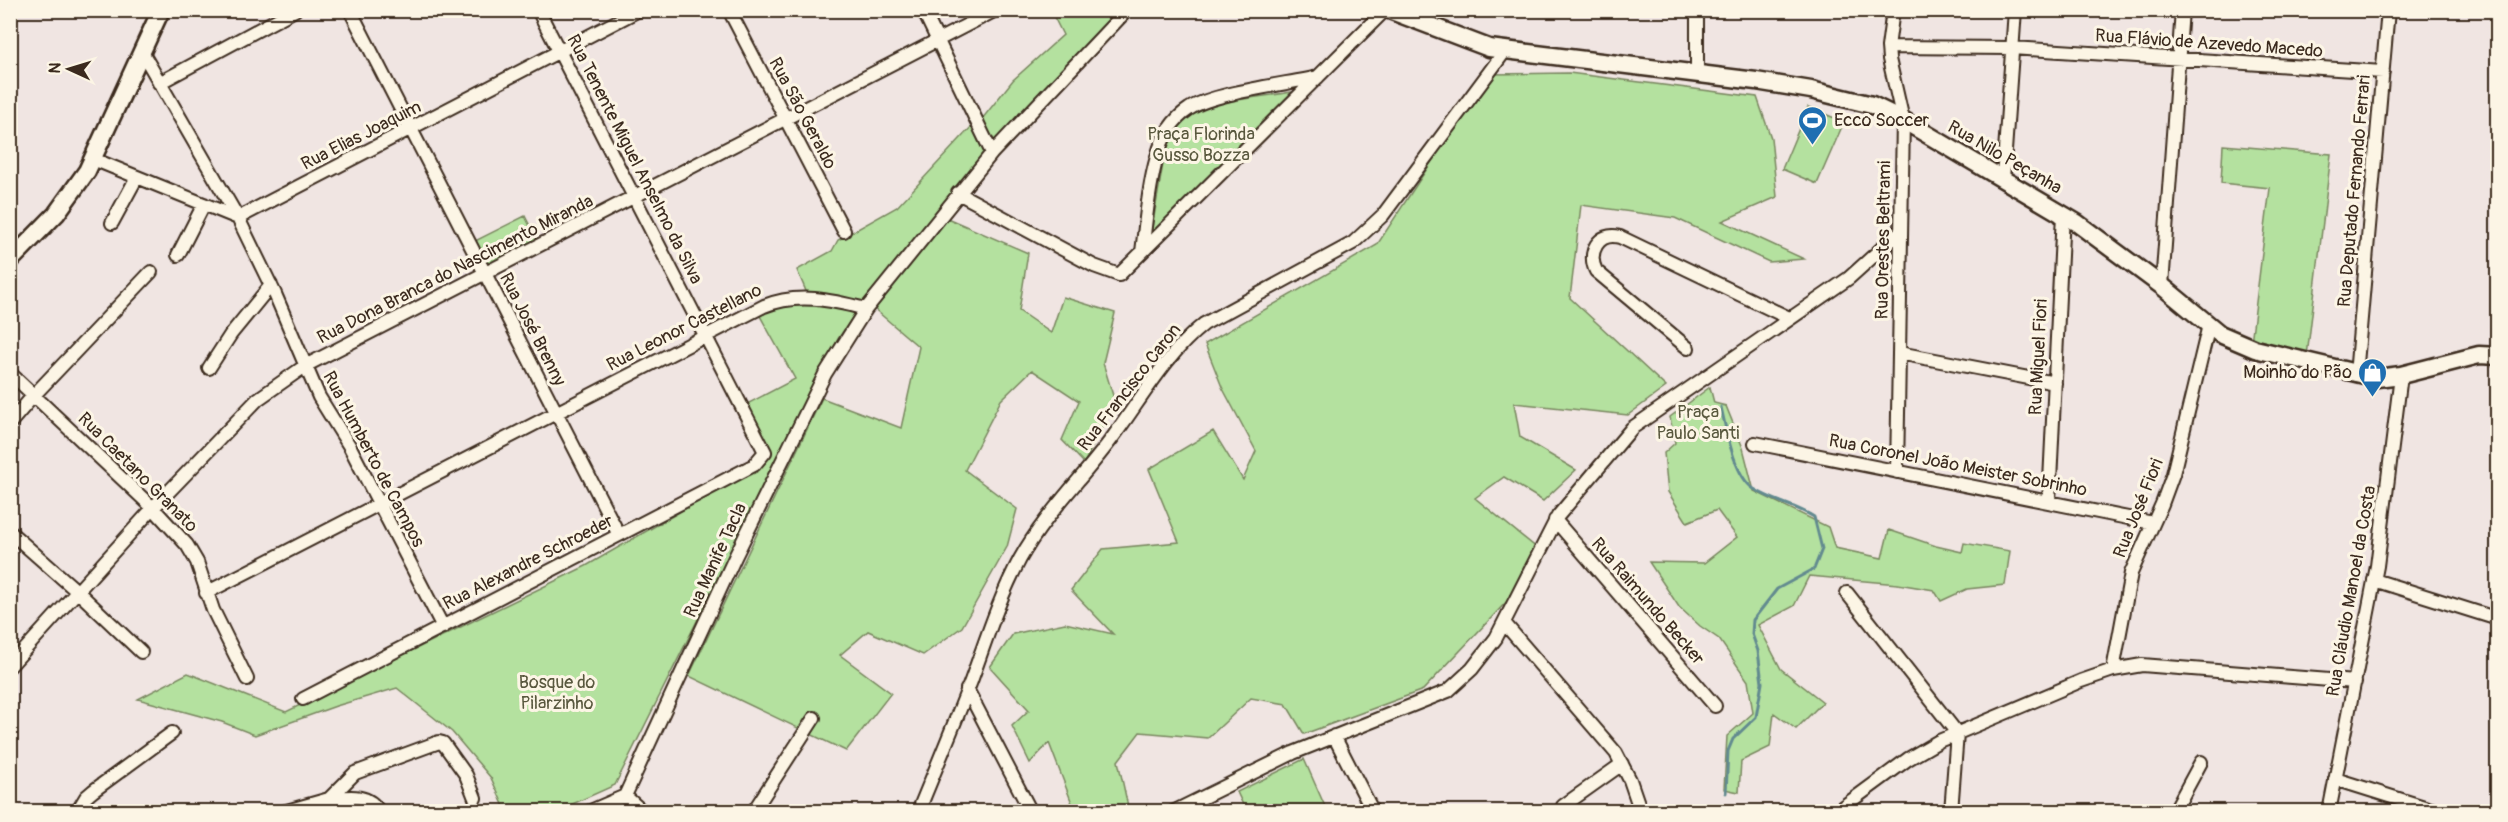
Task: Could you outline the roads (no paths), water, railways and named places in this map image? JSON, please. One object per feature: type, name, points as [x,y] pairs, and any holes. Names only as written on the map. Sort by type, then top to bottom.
[{"type":"main road","points":[[10,261],[56,214],[79,183],[93,159],[161,10]]},
{"type":"main road","name":"Rua Nilo Peçanha","points":[[1389,10],[1469,42],[1505,51],[1697,72],[1790,86],[1872,105],[1903,120],[2063,214],[2162,286],[2209,326],[2229,339],[2248,347],[2356,375],[2377,378],[2401,375],[2479,355],[2498,356]]},
{"type":"street","points":[[159,83],[295,10]]},
{"type":"street","name":"Rua José Brenny","points":[[350,10],[619,536]]},
{"type":"street","name":"Rua Tenente Miguel Anselmo da Silva","points":[[538,10],[765,452]]},
{"type":"street","name":"Rua Elias Joaquim","points":[[238,218],[639,10]]},
{"type":"street","name":"Rua São Geraldo","points":[[729,10],[844,231]]},
{"type":"street","points":[[923,10],[993,153]]},
{"type":"street","name":"Rua Dona Branca do Nascimento Miranda","points":[[10,666],[153,508],[258,399],[282,381],[305,366],[996,10]]},
{"type":"street","points":[[866,309],[958,193],[1127,10]]},
{"type":"street","points":[[958,193],[1094,266],[1119,275],[1384,10]]},
{"type":"street","points":[[1697,10],[1697,72]]},
{"type":"street","name":"Rua Orestes Beltrami","points":[[1893,10],[1888,47],[1891,71],[1903,120],[1897,472]]},
{"type":"street","points":[[2002,179],[2015,10]]},
{"type":"street","points":[[2162,286],[2182,10]]},
{"type":"street","name":"Rua Deputado Fernando Ferrari","points":[[2356,375],[2388,10]]},
{"type":"street","name":"Rua Flávio de Azevedo Macedo","points":[[1888,47],[2012,48],[2383,72]]},
{"type":"street","name":"Rua Francisco Caron","points":[[918,812],[968,689],[1000,601],[1022,557],[1051,514],[1113,437],[1179,347],[1204,324],[1341,251],[1364,235],[1383,215],[1505,51]]},
{"type":"street","name":"Rua Humberto de Campos","points":[[142,52],[238,218],[271,285],[320,398],[344,436],[443,627]]},
{"type":"street","points":[[1142,252],[1157,155],[1168,131],[1178,118],[1189,108],[1210,99],[1318,77]]},
{"type":"street","points":[[93,159],[238,218]]},
{"type":"street","points":[[112,223],[136,177]]},
{"type":"street","points":[[178,255],[204,204]]},
{"type":"street","name":"Rua Miguel Fiori","points":[[2049,502],[2063,214]]},
{"type":"street","points":[[1178,810],[1277,760],[1449,691],[1485,654],[1505,624],[1555,520],[1632,428],[1849,278],[1901,231]]},
{"type":"street","points":[[1688,348],[1596,271],[1592,255],[1599,241],[1605,237],[1620,237],[1789,318]]},
{"type":"street","points":[[10,423],[151,272]]},
{"type":"street","points":[[209,368],[231,334],[271,285]]},
{"type":"street","name":"Rua Leonor Castellano","points":[[206,593],[764,306],[789,298],[822,299],[866,309]]},
{"type":"street","name":"Rua Manife Tacla","points":[[625,796],[746,535],[825,374],[866,309]]},
{"type":"street","name":"Rua José Fiori","points":[[2113,670],[2128,580],[2154,523],[2175,467],[2209,326]]},
{"type":"street","points":[[1899,353],[2055,383]]},
{"type":"street","name":"Rua Caetano Granato","points":[[10,373],[153,508],[190,550],[197,562],[206,593],[247,679]]},
{"type":"street","name":"Rua Cláudio Manoel da Costa","points":[[2329,812],[2374,579],[2401,375]]},
{"type":"street","name":"Rua Coronel João Meister Sobrinho","points":[[1755,443],[2154,523]]},
{"type":"street","name":"Rua Alexandre Schroeder","points":[[303,699],[754,465],[765,452]]},
{"type":"street","name":"Rua Raimundo Becker","points":[[1555,520],[1714,706]]},
{"type":"street","points":[[10,532],[141,652]]},
{"type":"street","points":[[2374,579],[2498,619]]},
{"type":"street","points":[[1847,593],[1957,733],[1951,812]]},
{"type":"street","points":[[1505,624],[1608,742],[1622,764],[1641,812]]},
{"type":"street","points":[[1836,812],[1908,759],[1957,733],[2113,670],[2142,665],[2355,681]]},
{"type":"street","points":[[968,689],[1031,812]]},
{"type":"street","points":[[753,812],[814,718]]},
{"type":"street","points":[[77,812],[86,797],[93,791],[172,733]]},
{"type":"street","points":[[1334,736],[1373,812]]},
{"type":"street","points":[[329,799],[355,773],[439,742],[443,743],[466,775],[475,798]]},
{"type":"street","points":[[2174,812],[2201,762]]},
{"type":"street","points":[[1563,806],[1622,764]]},
{"type":"street","points":[[2335,779],[2440,812]]},
{"type":"street","points":[[588,812],[625,796],[643,812]]},
{"type":"street","points":[[283,812],[329,799],[358,797],[368,800],[379,812]]},
{"type":"waterway","points":[[1721,407],[1736,463],[1747,483],[1761,493],[1814,517],[1822,549],[1814,569],[1777,589],[1753,620],[1752,634],[1758,651],[1762,683],[1756,717],[1733,739],[1728,751],[1726,793]]},
{"type":"place","name":"Ecco Soccer","points":[[1813,146]]},
{"type":"place","name":"Moinho do Pão","points":[[2373,398]]},
{"type":"park label","name":"Praça Florinda Gusso Bozza","points":[[1201,144]]},
{"type":"park label","name":"Praça Paulo Santi","points":[[1698,422]]},
{"type":"park label","name":"Bosque do Pilarzinho","points":[[557,692]]}]
